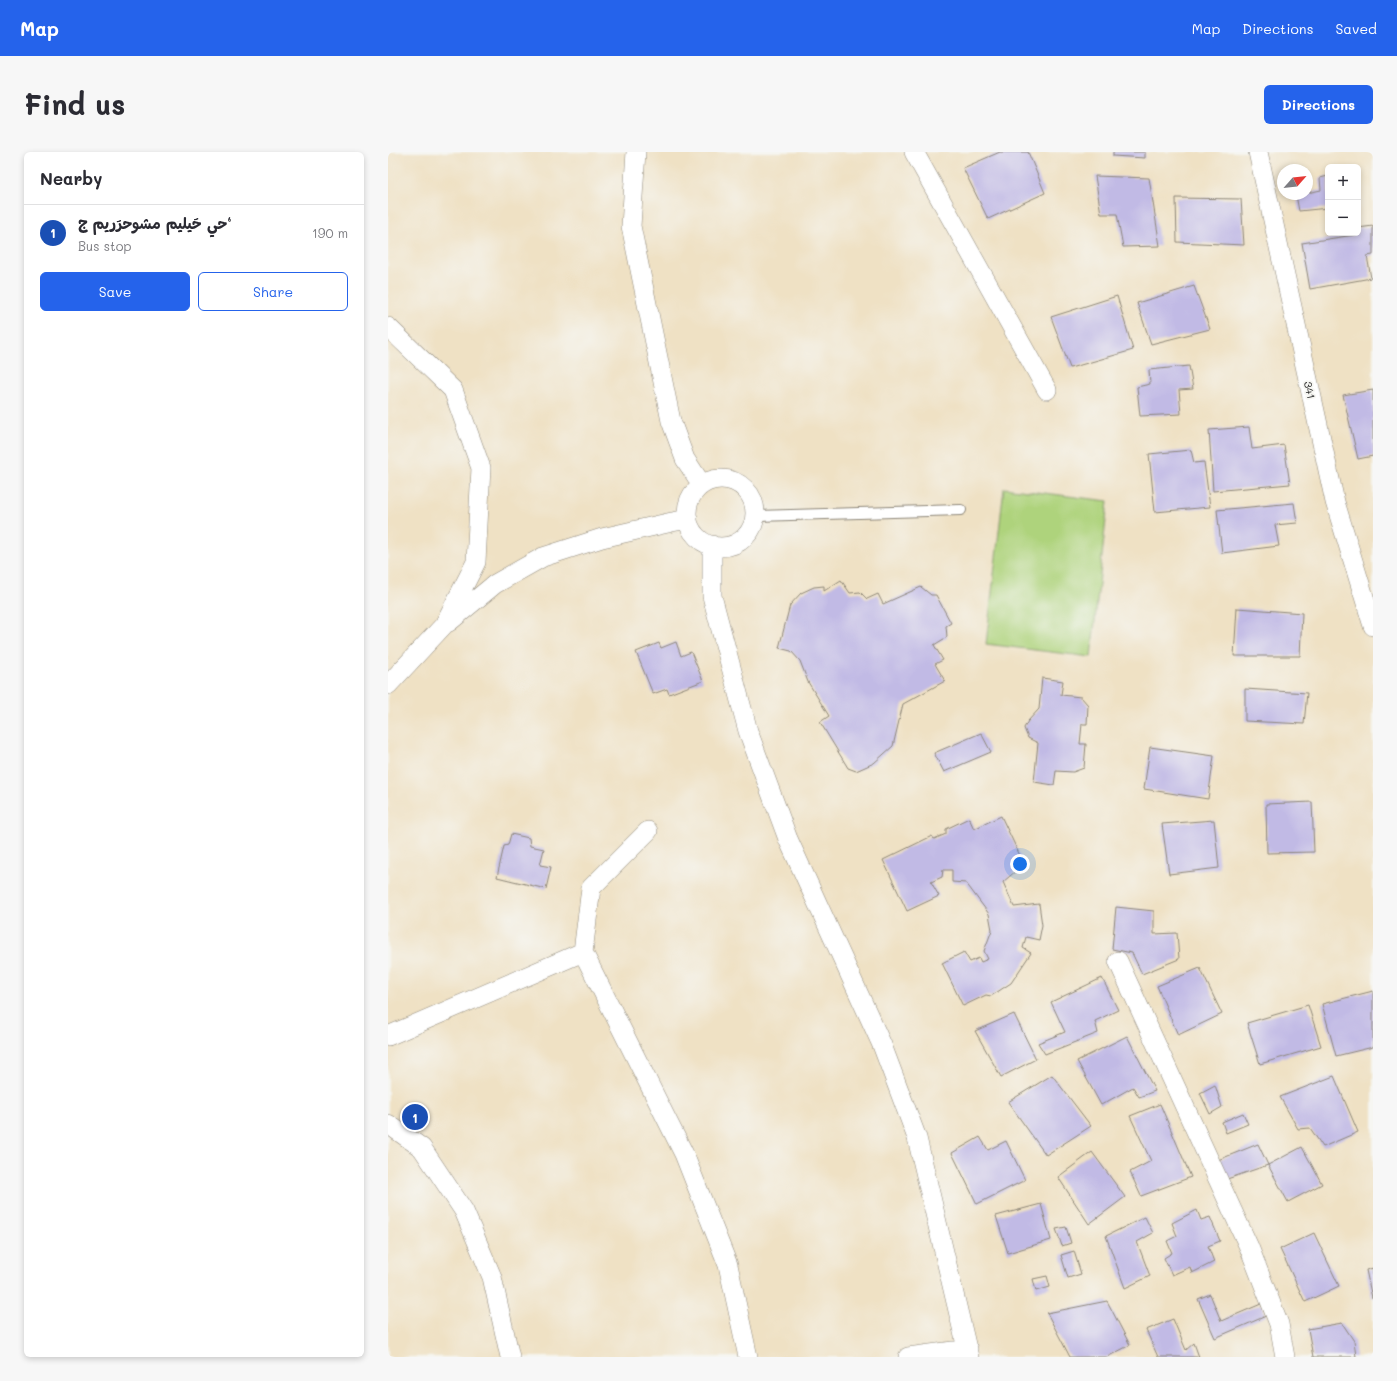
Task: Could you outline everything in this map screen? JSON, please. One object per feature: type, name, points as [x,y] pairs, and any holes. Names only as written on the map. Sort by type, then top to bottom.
[{"type":"street","points":[[636,152],[631,226],[671,421],[686,459],[702,485]]},
{"type":"street","points":[[914,152],[1047,390]]},
{"type":"street","name":"341","points":[[1258,152],[1335,502],[1373,626]]},
{"type":"street","points":[[388,327],[453,390],[481,468],[476,562],[444,625]]},
{"type":"street","points":[[724,479],[743,487],[750,496],[754,505],[755,516],[747,536],[728,546],[718,547],[707,544],[697,537],[690,527],[688,519],[688,504],[693,494],[702,485],[712,480],[724,479]]},
{"type":"street","points":[[388,685],[444,625],[495,584],[543,556],[602,538],[688,519]]},
{"type":"street","points":[[712,545],[712,596],[748,731],[788,839],[882,1045],[917,1138],[968,1353],[908,1357]]},
{"type":"street","points":[[648,831],[590,888],[583,952],[684,1154],[728,1266],[748,1357]]},
{"type":"street","points":[[388,1036],[583,952]]},
{"type":"street","points":[[1118,961],[1249,1247],[1279,1324],[1285,1357]]},
{"type":"street","points":[[388,1124],[422,1148],[464,1211],[492,1277],[510,1357]]},
{"type":"lane","points":[[755,516],[961,510]]},
{"type":"green space","points":[[1004,488],[1108,501],[1091,657],[986,644]]},
{"type":"building","points":[[1000,152],[1028,152],[1045,193],[988,219],[963,168]]},
{"type":"building","points":[[1113,152],[1145,152],[1145,158],[1113,156]]},
{"type":"building","points":[[1095,176],[1149,178],[1160,246],[1123,247],[1117,214],[1101,214]]},
{"type":"building","points":[[1325,177],[1325,208],[1299,211],[1297,200],[1313,200],[1313,192],[1321,190],[1320,178]]},
{"type":"building","points":[[1176,198],[1241,199],[1244,245],[1177,242]]},
{"type":"building","points":[[1373,226],[1373,255],[1367,256],[1371,278],[1310,289],[1302,243],[1348,236],[1361,236],[1361,228]]},
{"type":"building","points":[[1194,286],[1210,329],[1151,344],[1137,303]]},
{"type":"building","points":[[1117,296],[1133,350],[1070,368],[1051,317]]},
{"type":"building","points":[[1189,366],[1193,389],[1179,390],[1181,414],[1140,416],[1137,387],[1150,384],[1149,370]]},
{"type":"building","points":[[1373,390],[1373,456],[1358,459],[1343,395]]},
{"type":"building","points":[[1249,427],[1252,449],[1284,445],[1290,484],[1213,491],[1209,430]]},
{"type":"building","points":[[1191,450],[1194,463],[1204,462],[1210,507],[1155,512],[1149,454]]},
{"type":"building","points":[[1294,503],[1297,523],[1275,525],[1279,546],[1222,553],[1217,510]]},
{"type":"building","points":[[841,580],[850,593],[860,592],[867,599],[878,594],[883,604],[921,587],[931,595],[936,595],[951,623],[946,626],[947,637],[934,645],[943,660],[935,664],[945,681],[903,704],[893,746],[874,763],[856,771],[848,768],[820,722],[829,716],[808,682],[800,661],[791,651],[779,648],[790,605],[801,593],[814,587],[824,586],[824,591]]},
{"type":"building","points":[[1237,608],[1302,613],[1300,656],[1234,656]]},
{"type":"building","points":[[676,642],[681,656],[691,652],[703,681],[669,694],[667,689],[653,694],[636,652],[659,643],[661,648]]},
{"type":"building","points":[[1042,678],[1063,681],[1061,695],[1081,697],[1088,705],[1087,724],[1082,724],[1080,744],[1086,744],[1084,768],[1073,772],[1056,771],[1054,785],[1034,782],[1038,743],[1028,738],[1024,728],[1039,709]]},
{"type":"building","points":[[1245,689],[1307,693],[1304,724],[1245,721]]},
{"type":"building","points":[[981,733],[991,752],[944,772],[934,753]]},
{"type":"building","points":[[1150,747],[1214,756],[1208,799],[1144,789]]},
{"type":"building","points":[[1312,802],[1314,852],[1267,853],[1266,804]]},
{"type":"building","points":[[1001,816],[1024,864],[1003,882],[1014,907],[1039,904],[1042,925],[1039,940],[1026,937],[1023,948],[1031,953],[1011,983],[991,996],[986,995],[963,1006],[942,963],[964,952],[970,962],[979,958],[981,962],[988,959],[984,951],[992,930],[989,914],[966,883],[952,882],[952,870],[943,870],[942,877],[931,882],[939,896],[907,911],[883,860],[932,836],[934,839],[946,834],[946,829],[969,818],[974,829]]},
{"type":"building","points":[[1214,820],[1219,868],[1169,874],[1162,824]]},
{"type":"building","points":[[511,834],[529,838],[530,846],[544,849],[540,865],[551,867],[546,889],[497,877],[504,846],[508,845]]},
{"type":"building","points":[[1116,907],[1154,911],[1154,934],[1177,933],[1179,959],[1142,974],[1132,953],[1112,949]]},
{"type":"building","points":[[1200,968],[1222,1014],[1178,1035],[1157,986]]},
{"type":"building","points":[[1102,978],[1118,1010],[1095,1021],[1098,1033],[1045,1054],[1038,1043],[1065,1032],[1051,1002]]},
{"type":"building","points":[[1373,991],[1373,1047],[1336,1056],[1322,1004]]},
{"type":"building","points":[[1308,1005],[1321,1046],[1260,1064],[1247,1023]]},
{"type":"building","points":[[1014,1014],[1036,1059],[1001,1077],[975,1031]]},
{"type":"building","points":[[1127,1036],[1155,1091],[1139,1097],[1133,1087],[1101,1105],[1077,1061]]},
{"type":"building","points":[[1052,1075],[1091,1126],[1046,1155],[1008,1102]]},
{"type":"building","points":[[1334,1076],[1358,1132],[1323,1147],[1310,1128],[1298,1129],[1280,1097]]},
{"type":"building","points":[[1215,1085],[1222,1107],[1210,1114],[1200,1093]]},
{"type":"building","points":[[1160,1104],[1191,1177],[1141,1196],[1130,1172],[1151,1161],[1130,1116]]},
{"type":"building","points":[[1243,1113],[1248,1124],[1226,1133],[1222,1122]]},
{"type":"building","points":[[980,1137],[988,1150],[1006,1141],[1025,1180],[977,1204],[952,1153]]},
{"type":"building","points":[[1258,1144],[1268,1165],[1227,1179],[1218,1160]]},
{"type":"building","points":[[1302,1147],[1322,1184],[1288,1202],[1268,1165]]},
{"type":"building","points":[[1092,1152],[1125,1197],[1089,1224],[1058,1177]]},
{"type":"building","points":[[1041,1204],[1051,1240],[1008,1253],[996,1216]]},
{"type":"building","points":[[1197,1210],[1201,1220],[1210,1217],[1220,1241],[1208,1246],[1214,1262],[1192,1273],[1190,1267],[1172,1275],[1164,1258],[1172,1253],[1167,1241],[1177,1236],[1172,1223]]},
{"type":"building","points":[[1145,1217],[1153,1233],[1137,1242],[1150,1276],[1125,1288],[1106,1236]]},
{"type":"building","points":[[1066,1227],[1071,1243],[1062,1246],[1056,1229]]},
{"type":"building","points":[[1314,1233],[1339,1286],[1305,1302],[1280,1249]]},
{"type":"building","points":[[1074,1251],[1081,1274],[1068,1278],[1061,1255]]},
{"type":"building","points":[[1373,1268],[1373,1298],[1372,1298],[1366,1270]]},
{"type":"building","points":[[1047,1276],[1050,1287],[1036,1291],[1033,1279]]},
{"type":"building","points":[[1210,1294],[1221,1321],[1261,1304],[1266,1316],[1215,1338],[1198,1299]]},
{"type":"building","points":[[1107,1301],[1130,1345],[1107,1357],[1070,1357],[1047,1313]]},
{"type":"building","points":[[1173,1319],[1186,1350],[1194,1343],[1199,1357],[1158,1357],[1146,1330]]},
{"type":"building","points":[[1342,1323],[1354,1341],[1356,1357],[1313,1357],[1308,1329]]},
{"type":"place","name":"حي حَيليم مشوحرَريم ج‘","points":[[415,1117]]}]
